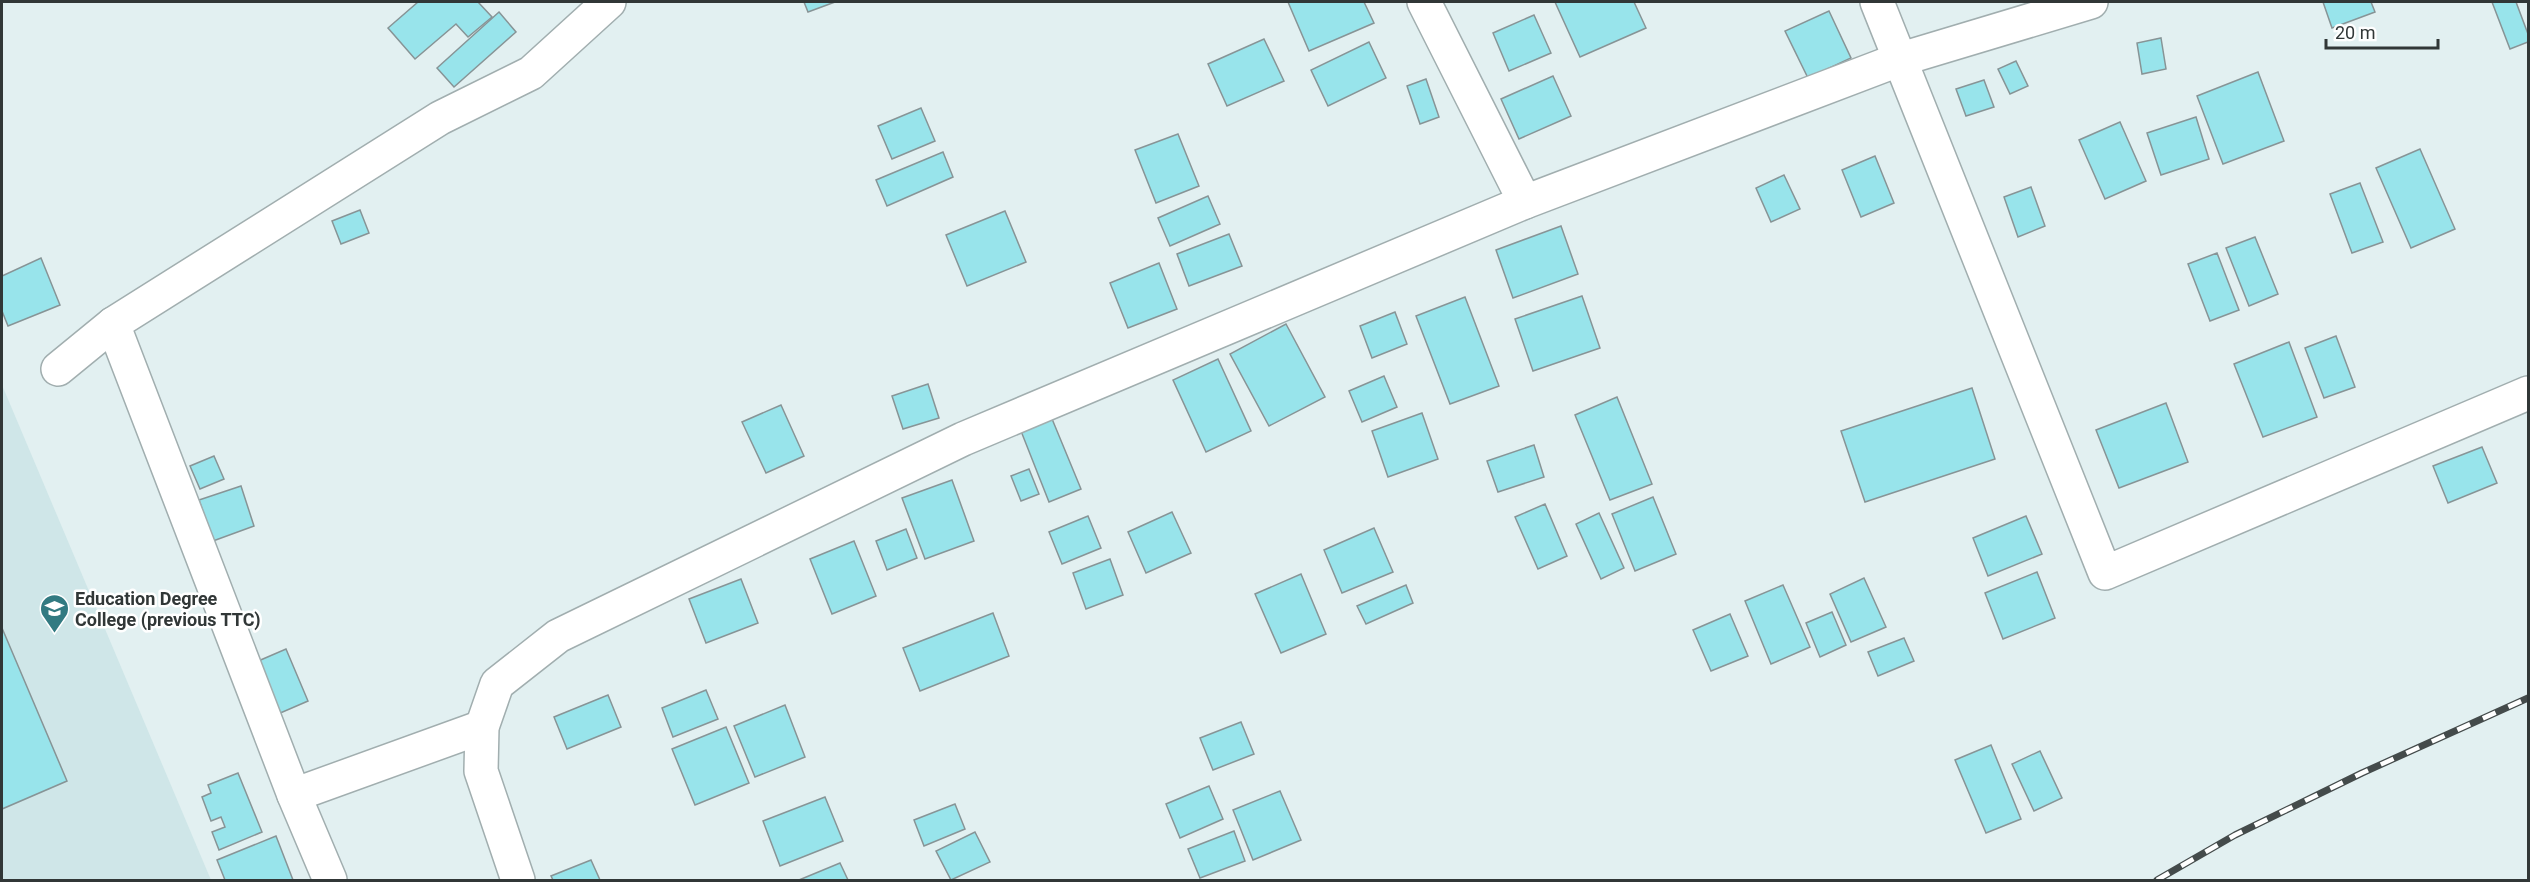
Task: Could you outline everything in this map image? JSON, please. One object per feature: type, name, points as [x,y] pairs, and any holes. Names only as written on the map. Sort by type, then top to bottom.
[{"type":"street","points":[[58,369],[113,324],[440,118],[531,73],[609,2]]},
{"type":"street","points":[[1424,2],[1525,202]]},
{"type":"street","points":[[1877,2],[1898,60],[2105,573],[2529,393]]},
{"type":"street","points":[[518,880],[481,771],[482,728],[497,684],[558,636],[963,439],[1525,202],[1898,60],[2091,2]]},
{"type":"street","points":[[113,324],[294,795],[330,880]]},
{"type":"street","points":[[294,795],[482,728]]},
{"type":"shaded area","name":"Education Degree College (previous TTC)","points":[[2,385],[211,880],[2,880]]},
{"type":"building","points":[[418,2],[478,2],[492,17],[468,37],[456,24],[415,59],[388,28]]},
{"type":"building","points":[[804,2],[835,2],[808,12]]},
{"type":"building","points":[[1288,2],[1364,2],[1374,23],[1309,51]]},
{"type":"building","points":[[1555,2],[1634,2],[1646,28],[1580,57]]},
{"type":"building","points":[[2323,2],[2371,2],[2375,12],[2332,28]]},
{"type":"building","points":[[2492,2],[2516,2],[2528,34],[2528,42],[2510,49]]},
{"type":"building","points":[[1829,11],[1851,58],[1808,78],[1785,31]]},
{"type":"building","points":[[499,12],[516,32],[454,87],[437,68]]},
{"type":"building","points":[[1534,15],[1551,53],[1509,71],[1493,33]]},
{"type":"building","points":[[2161,38],[2166,69],[2142,74],[2137,43]]},
{"type":"building","points":[[1264,39],[1284,81],[1227,106],[1208,64]]},
{"type":"building","points":[[1369,42],[1386,78],[1328,106],[1311,70]]},
{"type":"building","points":[[2016,61],[2028,86],[2010,94],[1998,69]]},
{"type":"building","points":[[2258,72],[2284,141],[2223,164],[2197,96]]},
{"type":"building","points":[[1553,76],[1571,116],[1519,139],[1501,99]]},
{"type":"building","points":[[1426,79],[1439,117],[1420,124],[1407,86]]},
{"type":"building","points":[[1984,80],[1994,107],[1966,116],[1956,89]]},
{"type":"building","points":[[921,108],[935,141],[892,159],[878,126]]},
{"type":"building","points":[[2196,117],[2209,159],[2161,175],[2147,133]]},
{"type":"building","points":[[2120,122],[2146,181],[2105,199],[2079,140]]},
{"type":"building","points":[[1178,134],[1199,186],[1156,203],[1135,150]]},
{"type":"building","points":[[2420,149],[2455,229],[2411,248],[2376,168]]},
{"type":"building","points":[[943,152],[953,177],[887,206],[876,180]]},
{"type":"building","points":[[1875,156],[1894,203],[1861,217],[1842,170]]},
{"type":"building","points":[[1784,175],[1800,209],[1771,222],[1756,188]]},
{"type":"building","points":[[2360,183],[2383,242],[2352,253],[2330,194]]},
{"type":"building","points":[[2031,187],[2045,226],[2018,237],[2004,197]]},
{"type":"building","points":[[1208,196],[1220,224],[1170,246],[1158,218]]},
{"type":"building","points":[[360,210],[369,233],[341,244],[332,221]]},
{"type":"building","points":[[1005,211],[1026,262],[967,286],[946,235]]},
{"type":"building","points":[[1561,226],[1578,274],[1513,298],[1496,250]]},
{"type":"building","points":[[1229,234],[1242,266],[1189,286],[1177,254]]},
{"type":"building","points":[[2255,237],[2278,294],[2249,306],[2226,248]]},
{"type":"building","points":[[2217,253],[2239,310],[2210,321],[2188,264]]},
{"type":"building","points":[[41,258],[60,305],[8,326],[2,311],[2,276]]},
{"type":"building","points":[[1159,263],[1177,309],[1128,328],[1110,283]]},
{"type":"building","points":[[1582,296],[1600,348],[1533,371],[1515,319]]},
{"type":"building","points":[[1465,297],[1499,386],[1450,404],[1416,316]]},
{"type":"building","points":[[1395,312],[1407,344],[1372,358],[1360,326]]},
{"type":"building","points":[[1286,324],[1325,397],[1269,426],[1230,354]]},
{"type":"building","points":[[2336,336],[2355,387],[2324,398],[2305,348]]},
{"type":"building","points":[[2289,342],[2317,417],[2263,437],[2234,364]]},
{"type":"building","points":[[1218,359],[1251,431],[1206,452],[1173,380]]},
{"type":"building","points":[[1384,376],[1397,407],[1362,422],[1349,391]]},
{"type":"building","points":[[928,384],[939,418],[903,429],[892,396]]},
{"type":"building","points":[[1972,388],[1995,459],[1865,502],[1841,431]]},
{"type":"building","points":[[1617,397],[1652,484],[1610,500],[1575,415]]},
{"type":"building","points":[[2166,403],[2188,462],[2119,488],[2096,430]]},
{"type":"building","points":[[781,405],[804,456],[766,473],[742,422]]},
{"type":"building","points":[[1422,413],[1438,459],[1388,477],[1372,431]]},
{"type":"building","points":[[1050,414],[1081,489],[1049,502],[1019,426]]},
{"type":"building","points":[[1534,445],[1544,477],[1498,492],[1487,461]]},
{"type":"building","points":[[2482,447],[2497,483],[2448,503],[2433,466]]},
{"type":"building","points":[[214,456],[224,479],[200,489],[190,466]]},
{"type":"building","points":[[1029,469],[1039,494],[1021,501],[1011,476]]},
{"type":"building","points":[[952,480],[974,541],[925,559],[902,498]]},
{"type":"building","points":[[241,486],[254,526],[213,541],[199,500]]},
{"type":"building","points":[[1653,497],[1676,554],[1635,571],[1612,514]]},
{"type":"building","points":[[1545,504],[1567,556],[1538,569],[1515,517]]},
{"type":"building","points":[[1172,512],[1191,553],[1146,573],[1128,532]]},
{"type":"building","points":[[1599,513],[1624,568],[1601,579],[1576,524]]},
{"type":"building","points":[[1088,516],[1101,548],[1062,564],[1049,532]]},
{"type":"building","points":[[2026,516],[2042,554],[1988,576],[1973,538]]},
{"type":"building","points":[[1374,528],[1393,572],[1342,593],[1324,550]]},
{"type":"building","points":[[906,529],[917,558],[887,570],[876,541]]},
{"type":"building","points":[[854,541],[876,596],[832,614],[810,559]]},
{"type":"building","points":[[1110,559],[1123,595],[1086,609],[1073,573]]},
{"type":"building","points":[[2037,572],[2055,618],[2003,639],[1985,593]]},
{"type":"building","points":[[1301,574],[1326,634],[1281,653],[1255,594]]},
{"type":"building","points":[[1864,578],[1886,627],[1851,642],[1830,594]]},
{"type":"building","points":[[741,579],[758,623],[706,643],[689,599]]},
{"type":"building","points":[[1406,585],[1413,603],[1366,624],[1357,606]]},
{"type":"building","points":[[1783,585],[1810,647],[1771,664],[1745,601]]},
{"type":"building","points":[[1832,612],[1846,645],[1820,657],[1806,623]]},
{"type":"building","points":[[993,613],[1009,656],[920,691],[903,648]]},
{"type":"building","points":[[1730,614],[1748,656],[1711,671],[1693,630]]},
{"type":"building","points":[[2,628],[67,781],[2,809]]},
{"type":"building","points":[[1904,638],[1914,661],[1878,676],[1868,652]]},
{"type":"building","points":[[286,649],[308,701],[278,714],[256,662]]},
{"type":"building","points":[[706,690],[718,719],[673,737],[662,708]]},
{"type":"building","points":[[608,695],[621,727],[567,749],[554,717]]},
{"type":"building","points":[[785,705],[805,757],[755,777],[734,726]]},
{"type":"building","points":[[1241,722],[1254,754],[1213,770],[1200,738]]},
{"type":"building","points":[[726,727],[749,783],[695,805],[672,749]]},
{"type":"building","points":[[1991,745],[2021,819],[1986,833],[1955,760]]},
{"type":"building","points":[[2040,751],[2062,798],[2034,811],[2012,764]]},
{"type":"building","points":[[238,773],[262,832],[219,850],[212,832],[225,827],[221,817],[211,821],[202,797],[211,793],[208,785]]},
{"type":"building","points":[[1209,786],[1223,819],[1180,838],[1166,804]]},
{"type":"building","points":[[1280,791],[1301,840],[1253,860],[1233,810]]},
{"type":"building","points":[[825,797],[843,841],[780,866],[763,821]]},
{"type":"building","points":[[955,804],[965,829],[924,846],[914,820]]},
{"type":"building","points":[[1234,831],[1245,861],[1200,878],[1188,849]]},
{"type":"building","points":[[975,832],[990,862],[951,880],[936,851]]},
{"type":"building","points":[[276,836],[293,880],[225,880],[217,860]]},
{"type":"building","points":[[591,860],[600,880],[553,880],[551,876]]},
{"type":"building","points":[[840,863],[848,880],[799,880]]},
{"type":"railway","points":[[2157,880],[2235,835],[2362,773],[2528,698]]},
{"type":"place","name":"Education Degree College (previous TTC)","points":[[54,634]]}]
